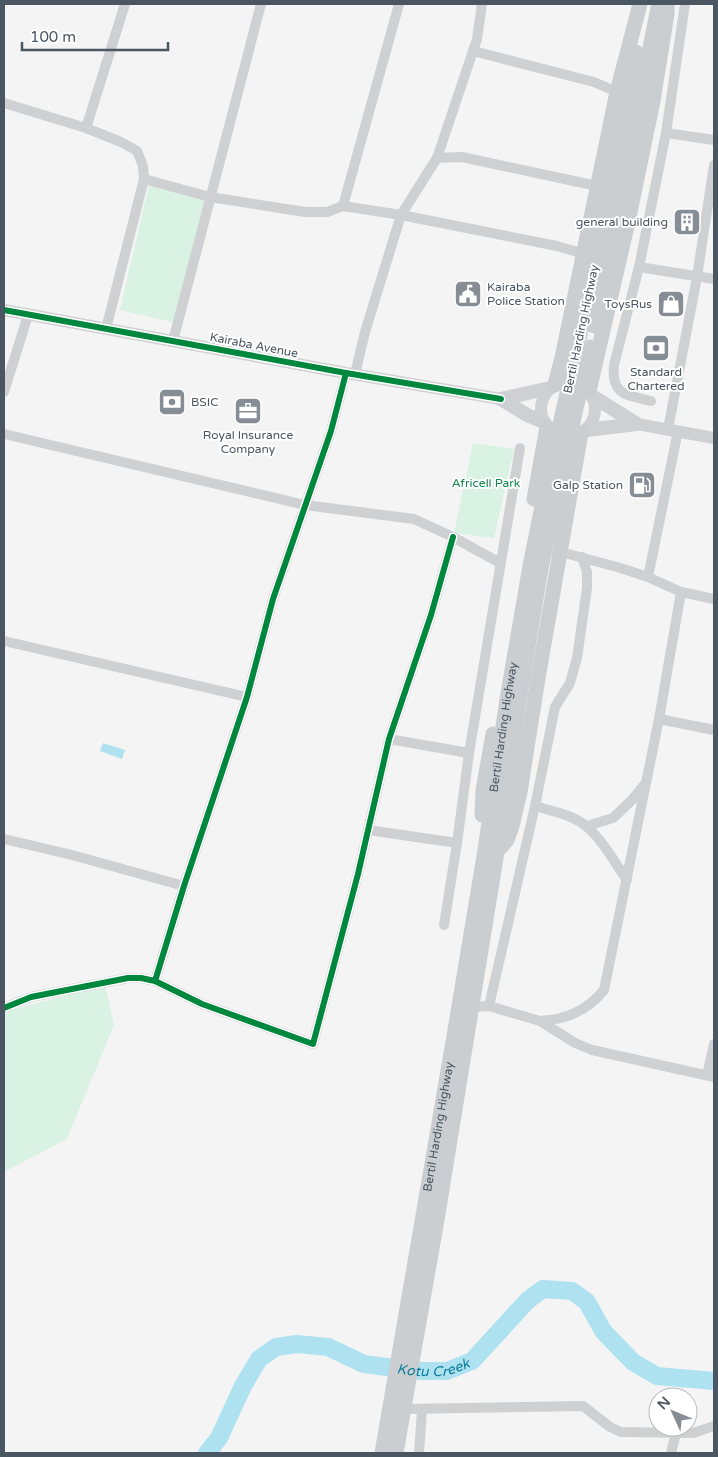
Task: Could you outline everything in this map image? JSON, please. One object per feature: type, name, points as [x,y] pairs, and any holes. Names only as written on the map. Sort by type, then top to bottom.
[{"type":"main road","points":[[637,424],[591,394],[654,101],[667,4]]},
{"type":"main road","points":[[500,399],[553,387],[584,254],[617,92],[649,9]]},
{"type":"main road","name":"Bertil Harding Highway","points":[[406,1363],[414,1347],[438,1220],[471,1007],[494,828],[558,488],[590,347],[649,9]]},
{"type":"main road","points":[[500,399],[546,425],[483,790],[482,825],[491,851],[507,840],[520,792],[538,678],[583,432],[637,424]]},
{"type":"main road","name":"Bertil Harding Highway","points":[[382,1453],[401,1389],[406,1363],[491,851]]},
{"type":"main road","name":"Bertil Harding Highway","points":[[396,1453],[405,1410],[401,1389]]},
{"type":"street","points":[[86,128],[125,4]]},
{"type":"street","points":[[173,341],[261,4]]},
{"type":"street","points":[[343,206],[399,4]]},
{"type":"street","points":[[155,981],[184,886],[247,697],[274,599],[365,332],[401,215],[437,158],[477,39],[482,4]]},
{"type":"street","points":[[651,401],[623,394],[616,388],[612,376],[639,267],[666,133],[685,4]]},
{"type":"street","points":[[473,51],[594,82],[617,92]]},
{"type":"street","points":[[4,103],[86,128],[121,142],[137,151],[143,166],[144,179],[106,328]]},
{"type":"street","points":[[666,133],[714,140]]},
{"type":"street","points":[[437,158],[462,157],[597,186]]},
{"type":"street","points":[[648,577],[714,164]]},
{"type":"street","points":[[144,179],[210,197],[305,212],[327,212],[343,206],[401,215],[557,246],[584,254]]},
{"type":"street","points":[[639,267],[714,279]]},
{"type":"street","name":"Kairaba Avenue","points":[[4,310],[350,374],[500,399]]},
{"type":"street","points":[[4,392],[28,314]]},
{"type":"street","points":[[573,382],[579,384],[591,394],[596,408],[595,414],[593,420],[583,432],[569,437],[563,436],[557,434],[546,425],[542,416],[541,404],[543,398],[553,387],[573,382]]},
{"type":"street","points":[[637,424],[714,438]]},
{"type":"street","points":[[4,434],[305,505],[414,519],[453,537],[500,564]]},
{"type":"street","points":[[444,926],[469,752],[520,448]]},
{"type":"street","points":[[4,1008],[31,997],[128,978],[155,981],[202,1004],[313,1044],[358,874],[389,739],[431,615],[453,537]]},
{"type":"street","points":[[561,552],[648,577],[681,592],[714,599]]},
{"type":"street","points":[[489,1006],[535,806],[555,706],[570,683],[577,658],[587,588],[587,572],[582,557]]},
{"type":"street","points":[[540,1021],[557,1020],[573,1015],[599,997],[604,990],[659,719],[681,592]]},
{"type":"street","points":[[4,641],[247,697]]},
{"type":"street","points":[[659,719],[714,730]]},
{"type":"street","points":[[389,739],[469,752]]},
{"type":"street","points":[[587,826],[613,818],[646,783]]},
{"type":"street","points":[[535,806],[574,818],[587,826],[627,880]]},
{"type":"street","points":[[368,830],[457,842]]},
{"type":"street","points":[[4,839],[72,855],[184,886]]},
{"type":"street","points":[[471,1007],[489,1006],[540,1021],[575,1043],[592,1050],[711,1076],[714,1044]]},
{"type":"street","points":[[405,1410],[583,1406],[610,1427],[621,1432],[648,1432]]},
{"type":"street","points":[[419,1453],[422,1410]]},
{"type":"street","points":[[698,1431],[714,1426]]},
{"type":"street","points":[[671,1453],[675,1437]]},
{"type":"green space","points":[[149,185],[205,198],[176,323],[120,310]]},
{"type":"green space","name":"Africell Park","points":[[473,443],[514,449],[494,538],[454,533]]},
{"type":"green space","points":[[105,985],[114,1025],[67,1139],[4,1172],[4,1012]]},
{"type":"water","points":[[103,743],[125,750],[122,759],[100,751]]},
{"type":"waterway","name":"Kotu Creek","points":[[207,1453],[219,1438],[243,1386],[259,1359],[276,1347],[297,1344],[328,1347],[364,1364],[417,1371],[447,1371],[472,1361],[528,1300],[543,1289],[572,1291],[587,1302],[603,1331],[633,1362],[657,1376],[714,1381]]},
{"type":"cycle path","points":[[4,310],[346,373],[501,399]]},
{"type":"cycle path","points":[[155,981],[184,886],[247,697],[273,599],[331,431],[346,373]]},
{"type":"cycle path","points":[[4,1008],[31,997],[128,978],[141,978],[155,981],[202,1004],[313,1044],[358,874],[389,739],[431,615],[453,537]]},
{"type":"place","name":"general building","points":[[687,222]]},
{"type":"place","name":"Kairaba Police Station","points":[[468,294]]},
{"type":"place","name":"ToysRus","points":[[671,304]]},
{"type":"place","name":"Standard Chartered","points":[[656,348]]},
{"type":"place","name":"BSIC","points":[[172,402]]},
{"type":"place","name":"Royal Insurance Company","points":[[248,411]]},
{"type":"place","name":"Galp Station","points":[[642,485]]}]
